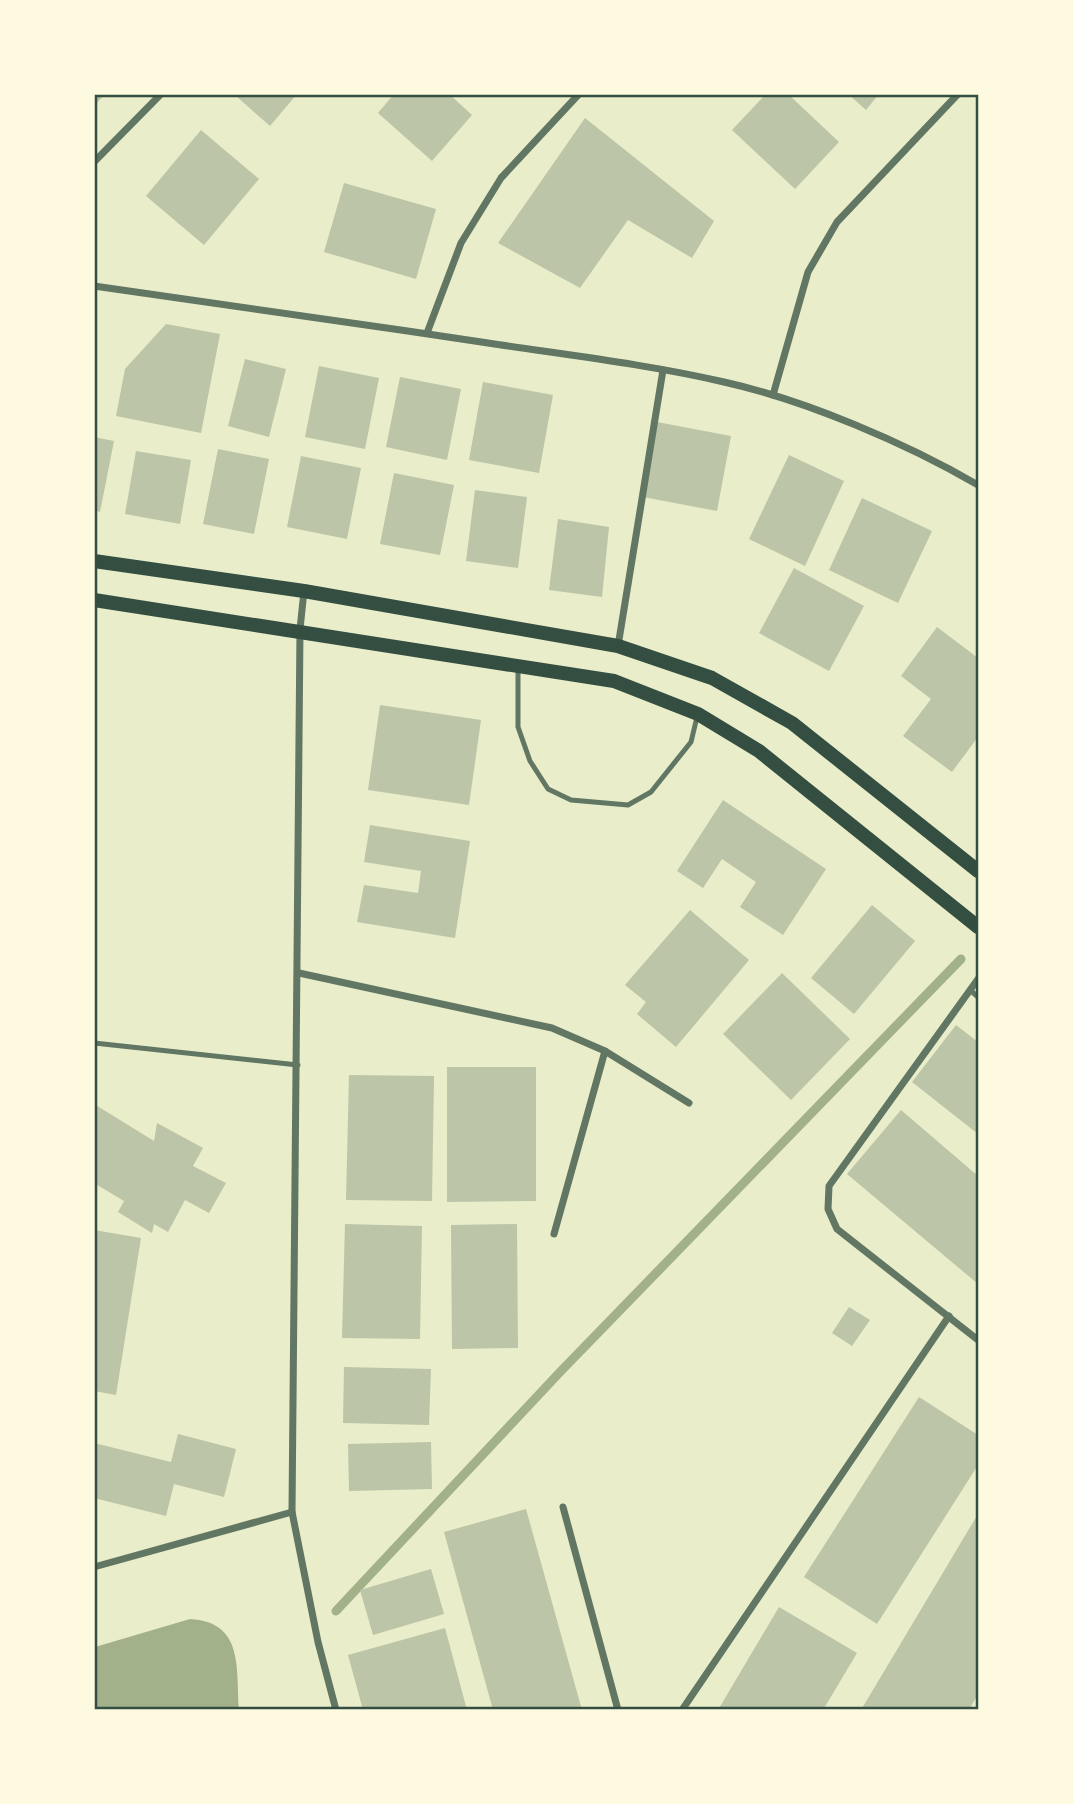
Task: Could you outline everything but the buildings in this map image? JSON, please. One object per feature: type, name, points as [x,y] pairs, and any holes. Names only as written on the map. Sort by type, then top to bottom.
[{"type":"main road","points":[[94,561],[304,591],[618,646],[712,678],[792,723],[978,870]]},
{"type":"main road","points":[[94,600],[300,629],[614,681],[698,714],[759,751],[978,927]]},
{"type":"street","points":[[94,162],[161,94]]},
{"type":"street","points":[[427,333],[461,243],[501,178],[579,94]]},
{"type":"street","points":[[773,395],[808,272],[837,222],[958,94]]},
{"type":"street","points":[[94,286],[427,333],[663,370],[773,395],[948,468],[978,485]]},
{"type":"street","points":[[618,646],[663,370]]},
{"type":"street","points":[[304,591],[300,629],[299,973],[292,1512],[318,1642],[336,1710]]},
{"type":"street","points":[[299,973],[552,1028],[605,1051],[689,1103]]},
{"type":"street","points":[[978,979],[829,1186],[828,1209],[837,1229],[978,1340]]},
{"type":"street","points":[[554,1234],[605,1051]]},
{"type":"street","points":[[682,1710],[949,1316]]},
{"type":"street","points":[[563,1507],[618,1710]]},
{"type":"street","points":[[94,1567],[292,1512]]},
{"type":"lane","points":[[519,664],[518,727],[530,761],[548,789],[571,800],[628,805],[651,792],[691,742],[698,714]]},
{"type":"lane","points":[[970,990],[978,997]]},
{"type":"lane","points":[[94,1043],[298,1065]]},
{"type":"shaded area","points":[[190,1619],[207,1622],[220,1629],[228,1638],[234,1650],[239,1709],[95,1709],[95,1647]]},
{"type":"waterway","points":[[336,1611],[561,1371],[961,959]]}]
